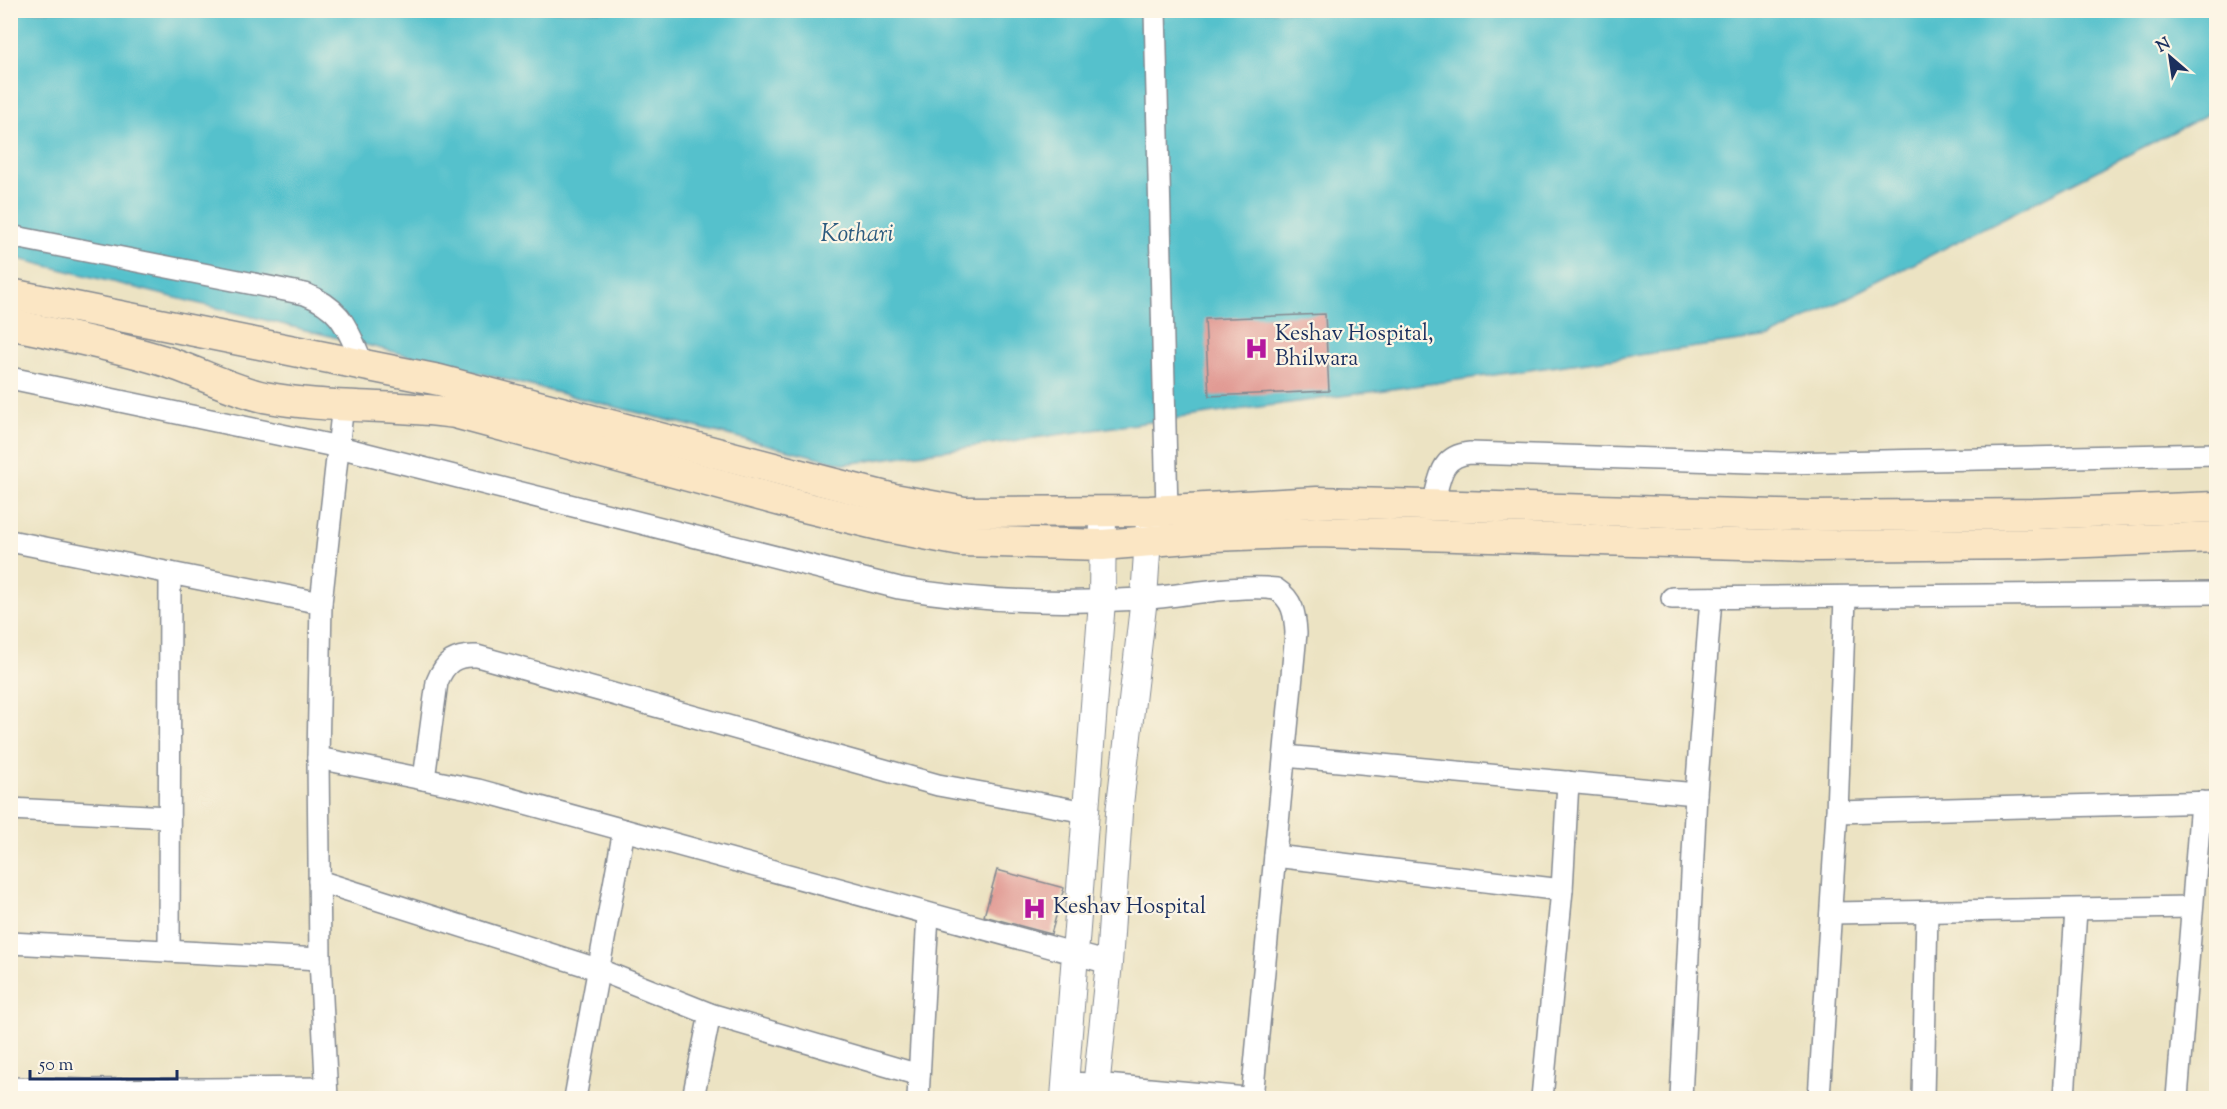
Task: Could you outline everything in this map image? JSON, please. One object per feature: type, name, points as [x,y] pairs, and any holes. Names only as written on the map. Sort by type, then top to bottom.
[{"type":"main road","points":[[10,294],[459,386],[894,499],[964,512],[1159,511],[1317,502],[1812,516],[2035,514],[2217,507]]},
{"type":"main road","points":[[10,324],[160,360],[231,388],[257,395],[343,404],[412,407],[455,413],[800,506],[887,527],[961,541],[1102,545],[1149,543],[1213,536],[1317,532],[1811,546],[2036,544],[2217,537]]},
{"type":"street","points":[[1095,1091],[1109,963],[1119,813],[1149,543],[1159,511],[1155,10]]},
{"type":"street","points":[[10,237],[305,294],[333,308],[343,321],[364,366]]},
{"type":"street","points":[[10,378],[339,447],[899,588],[977,600],[1102,601],[1266,588],[1283,594],[1293,608],[1296,633],[1252,1098]]},
{"type":"street","points":[[10,1088],[182,1094],[326,1093],[319,881],[318,758],[321,603],[343,404]]},
{"type":"street","points":[[1433,506],[1443,470],[1449,459],[1458,454],[1470,453],[1782,463],[2217,454]]},
{"type":"street","points":[[1103,512],[1102,601],[1077,955],[1064,1091],[1246,1098]]},
{"type":"street","points":[[10,541],[321,603]]},
{"type":"street","points":[[169,951],[170,573]]},
{"type":"street","points":[[1671,598],[2217,593]]},
{"type":"street","points":[[1681,1098],[1696,794],[1711,598]]},
{"type":"street","points":[[1819,1098],[1837,812],[1845,598]]},
{"type":"street","points":[[424,779],[437,682],[442,670],[451,659],[463,655],[477,656],[938,785],[1086,812]]},
{"type":"street","points":[[1285,756],[1696,794]]},
{"type":"street","points":[[318,758],[478,790],[1109,963]]},
{"type":"street","points":[[1542,1098],[1562,890],[1568,782]]},
{"type":"street","points":[[1837,812],[2209,802],[2192,907],[2177,1098]]},
{"type":"street","points":[[10,809],[169,817]]},
{"type":"street","points":[[575,1098],[624,830]]},
{"type":"street","points":[[1275,856],[1562,890]]},
{"type":"street","points":[[319,881],[597,969],[710,1014],[919,1075]]},
{"type":"street","points":[[1831,913],[2192,907]]},
{"type":"street","points":[[2064,1098],[2076,909]]},
{"type":"street","points":[[1923,1098],[1927,912]]},
{"type":"street","points":[[918,1098],[928,914]]},
{"type":"street","points":[[10,943],[320,959]]},
{"type":"street","points":[[693,1098],[710,1014]]},
{"type":"water","name":"Kothari","points":[[11,11],[2216,11],[2216,110],[1770,337],[845,464],[11,257]]},
{"type":"building","points":[[1325,314],[1329,391],[1209,396],[1205,319]]},
{"type":"building","points":[[997,870],[1064,888],[1051,934],[984,916]]},
{"type":"place","name":"Keshav Hospital, Bhilwara","points":[[1257,348]]},
{"type":"place","name":"Keshav Hospital","points":[[1035,908]]}]
